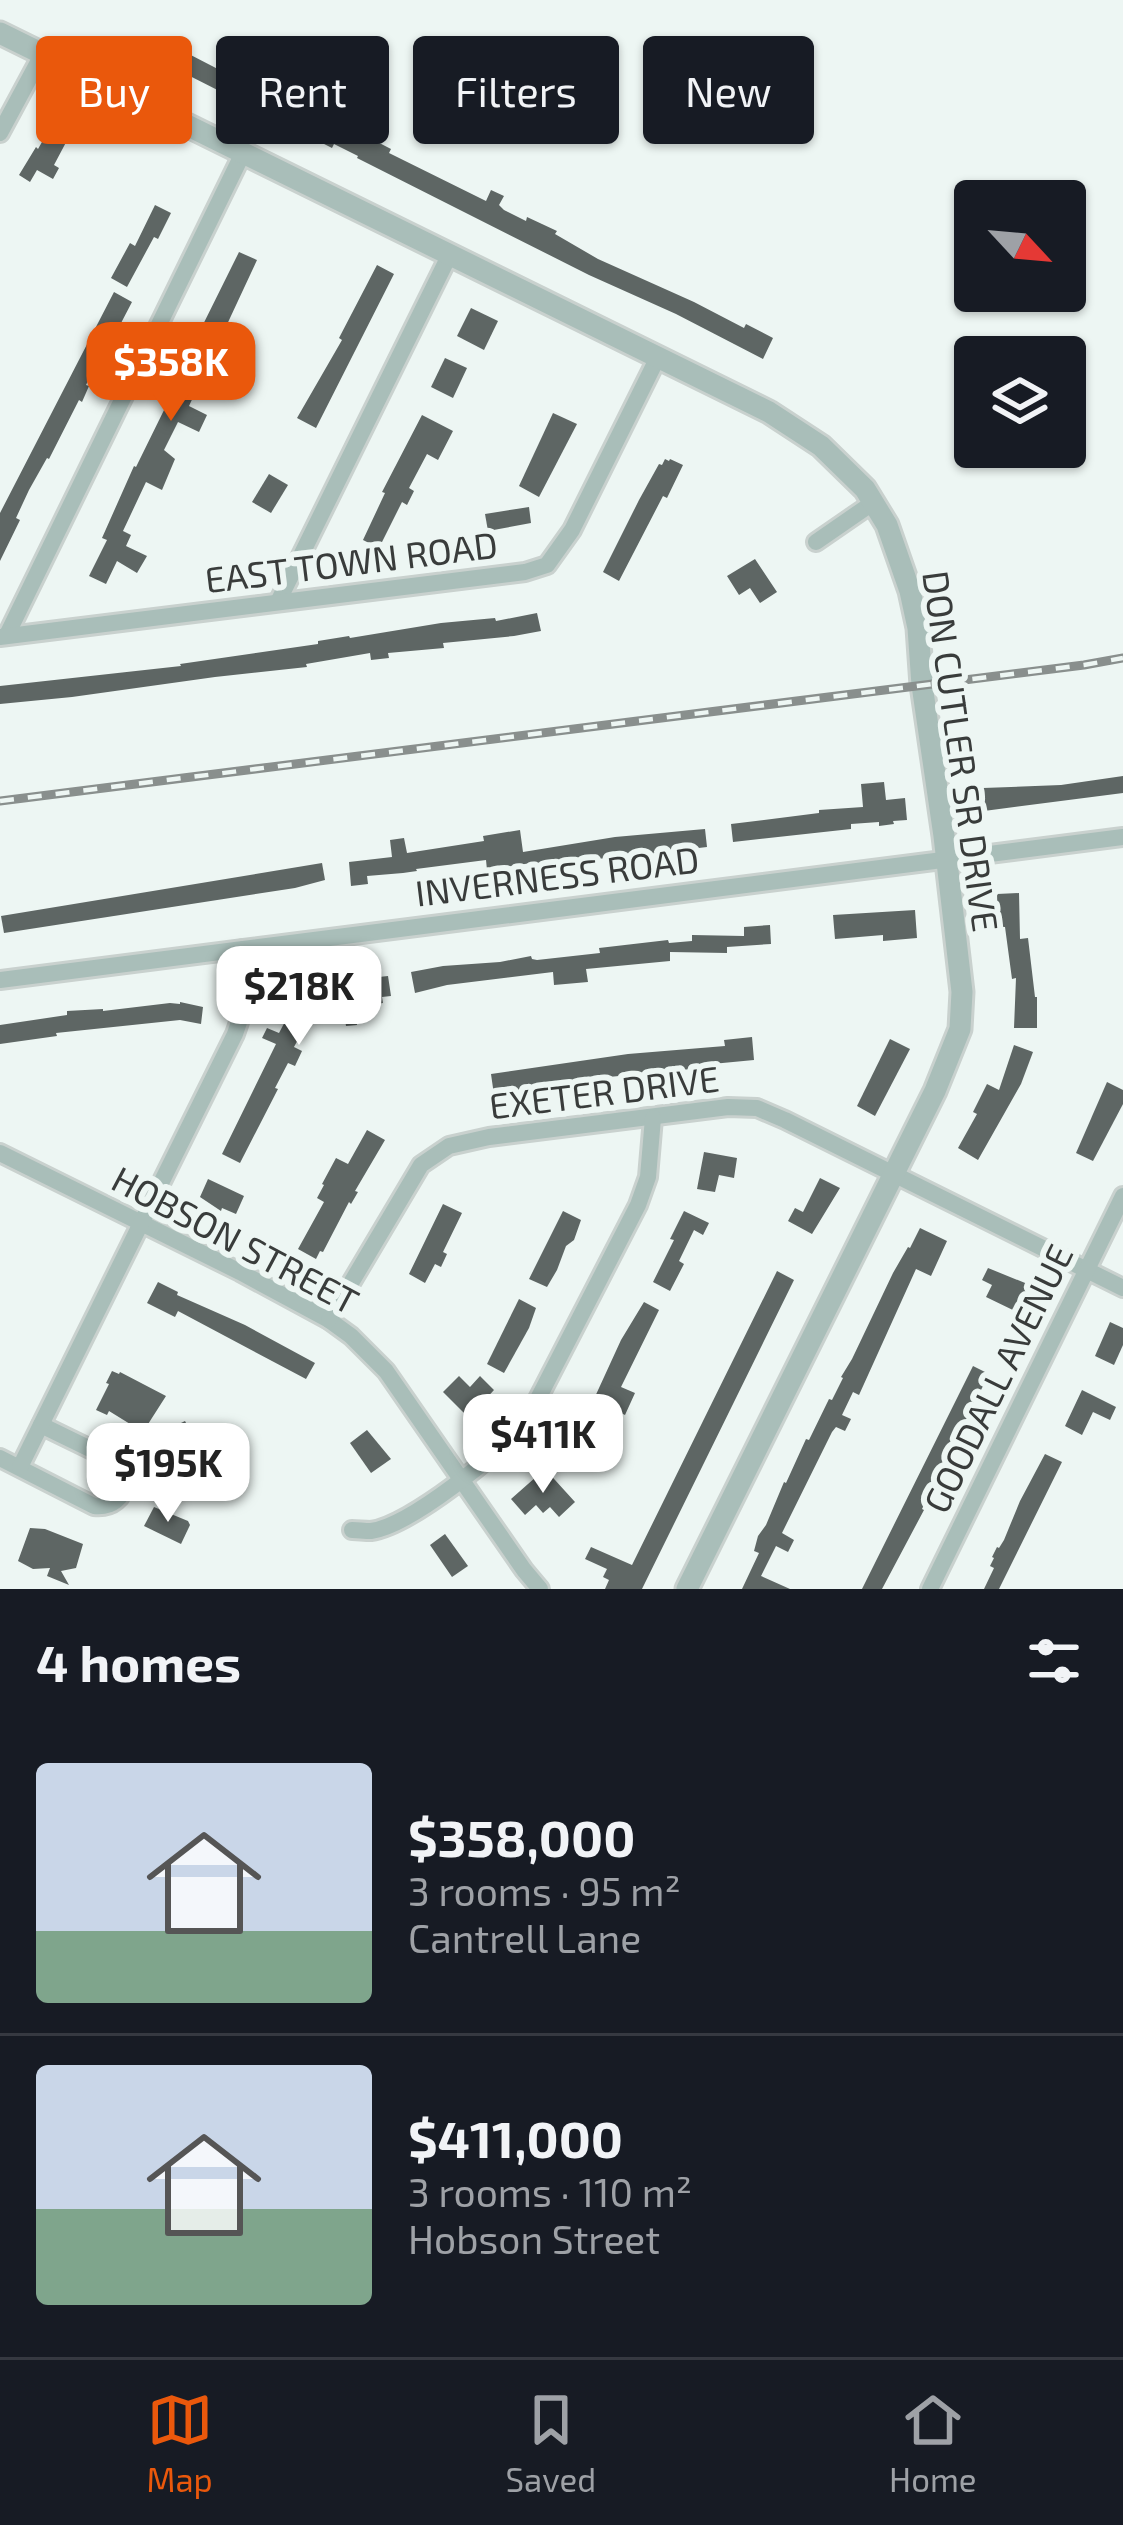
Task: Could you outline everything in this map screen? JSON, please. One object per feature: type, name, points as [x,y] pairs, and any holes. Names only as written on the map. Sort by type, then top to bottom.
[{"type":"street","name":"DON CUTLER SR DRIVE","points":[[1,37],[36,50]]},
{"type":"street","points":[[0,133],[36,66]]},
{"type":"street","name":"DON CUTLER SR DRIVE","points":[[192,128],[796,428],[842,464],[874,502],[901,558],[918,628],[962,992],[960,1029],[935,1091],[687,1589]]},
{"type":"street","points":[[4,636],[243,153]]},
{"type":"street","points":[[278,602],[450,254]]},
{"type":"street","name":"EAST TOWN ROAD","points":[[4,636],[525,572],[547,565],[572,530],[658,357]]},
{"type":"street","points":[[816,542],[874,502]]},
{"type":"street","name":"INVERNESS ROAD","points":[[0,980],[1123,837]]},
{"type":"street","points":[[20,1467],[235,1034],[248,986],[243,949]]},
{"type":"street","name":"EXETER DRIVE","points":[[328,1320],[422,1166],[449,1146],[728,1107],[757,1108],[1123,1288]]},
{"type":"street","points":[[352,1530],[372,1531],[398,1521],[460,1481],[526,1422],[638,1205],[648,1177],[653,1118]]},
{"type":"street","name":"HOBSON STREET","points":[[0,1154],[142,1222],[351,1336],[386,1371],[540,1589]]},
{"type":"street","name":"GOODALL AVENUE","points":[[930,1589],[1123,1196]]},
{"type":"street","points":[[0,1458],[94,1506],[108,1506],[124,1492],[125,1474],[115,1459],[41,1425]]},
{"type":"building","points":[[192,56],[216,68],[216,89],[192,77]]},
{"type":"building","points":[[41,144],[65,144],[54,165],[59,168],[53,179],[37,170],[30,182],[19,175]]},
{"type":"building","points":[[334,144],[381,144],[391,149],[389,153],[486,201],[491,190],[504,196],[499,205],[504,210],[557,231],[555,234],[598,259],[773,338],[763,359]]},
{"type":"building","points":[[155,205],[171,213],[127,287],[111,278],[130,243],[135,246]]},
{"type":"building","points":[[239,252],[257,260],[189,406],[207,415],[199,432],[178,422],[164,450],[175,459],[162,490],[146,482],[123,531],[131,535],[126,546],[147,556],[137,573],[117,561],[106,584],[89,576],[107,540],[102,538]]},
{"type":"building","points":[[377,265],[394,274],[316,428],[297,418],[342,340]]},
{"type":"building","points":[[114,292],[132,302],[120,325],[116,323],[82,402],[79,400],[29,490],[0,561],[0,513]]},
{"type":"building","points":[[471,308],[498,321],[484,350],[457,336]]},
{"type":"building","points":[[445,358],[467,368],[453,398],[431,387]]},
{"type":"building","points":[[553,413],[577,424],[539,497],[519,486]]},
{"type":"building","points":[[422,415],[453,431],[438,460],[427,454],[409,488],[414,491],[407,505],[402,502],[379,548],[363,540]]},
{"type":"building","points":[[665,459],[683,465],[619,581],[603,572]]},
{"type":"building","points":[[269,474],[288,485],[271,513],[252,502]]},
{"type":"building","points":[[529,507],[531,523],[488,531],[485,514]]},
{"type":"building","points":[[755,559],[777,592],[760,603],[750,588],[739,595],[727,576]]},
{"type":"building","points":[[537,613],[541,631],[443,643],[444,648],[388,653],[389,658],[371,660],[370,653],[307,667],[0,704],[0,686],[181,666],[349,636]]},
{"type":"building","points":[[1123,776],[1123,793],[984,811],[983,788],[1061,785]]},
{"type":"building","points":[[884,782],[886,800],[905,798],[907,820],[733,842],[731,824],[863,807],[861,784]]},
{"type":"building","points":[[705,829],[707,847],[538,868],[537,862],[487,870],[486,860],[367,876],[368,884],[351,886],[349,862],[392,857],[390,840],[404,838],[407,853],[520,830],[523,852]]},
{"type":"building","points":[[322,863],[325,880],[295,888],[4,933],[1,916]]},
{"type":"building","points":[[1019,893],[1020,939],[1028,938],[1037,1028],[1014,1028],[1016,978],[1012,979],[1005,927],[998,927],[997,894]]},
{"type":"building","points":[[915,910],[917,938],[835,939],[833,915]]},
{"type":"building","points":[[770,925],[771,944],[727,947],[727,953],[670,952],[670,961],[586,969],[588,982],[554,985],[553,972],[415,993],[411,972],[531,956],[537,960],[600,953],[599,948],[668,940],[692,941],[692,935],[744,936],[744,927]]},
{"type":"building","points":[[388,976],[391,996],[382,997],[383,1003],[355,1007],[357,1025],[346,1026],[342,995],[321,997],[314,1010],[311,981]]},
{"type":"building","points":[[296,1001],[314,1011],[294,1047],[302,1051],[295,1066],[288,1063],[240,1163],[222,1154],[276,1044],[262,1038],[267,1028],[279,1033]]},
{"type":"building","points":[[180,1002],[203,1007],[201,1024],[180,1020],[0,1044],[0,1025],[67,1015],[67,1011]]},
{"type":"building","points":[[752,1037],[754,1060],[494,1095],[491,1074],[725,1046],[724,1040]]},
{"type":"building","points":[[890,1039],[910,1049],[875,1116],[857,1106]]},
{"type":"building","points":[[1014,1045],[1033,1052],[1021,1084],[978,1160],[958,1148],[987,1084],[999,1090]]},
{"type":"building","points":[[1107,1082],[1123,1090],[1123,1104],[1093,1161],[1076,1153]]},
{"type":"building","points":[[367,1130],[385,1140],[316,1259],[298,1249],[324,1202],[317,1198],[322,1184],[336,1158],[348,1164]]},
{"type":"building","points":[[704,1152],[737,1158],[734,1178],[719,1175],[715,1192],[697,1189]]},
{"type":"building","points":[[820,1178],[840,1188],[812,1234],[788,1221],[795,1208],[803,1212]]},
{"type":"building","points":[[208,1179],[244,1196],[236,1214],[221,1211],[200,1197]]},
{"type":"building","points":[[443,1204],[462,1213],[441,1267],[435,1264],[425,1283],[409,1274]]},
{"type":"building","points":[[563,1211],[581,1220],[547,1287],[529,1279]]},
{"type":"building","points":[[684,1211],[709,1223],[703,1235],[694,1230],[670,1291],[653,1282]]},
{"type":"building","points":[[920,1228],[947,1241],[931,1276],[916,1269],[859,1395],[853,1392],[842,1415],[851,1419],[845,1431],[836,1427],[832,1432],[782,1533],[794,1540],[788,1552],[776,1546],[761,1576],[790,1589],[742,1589],[759,1553],[754,1551],[758,1536],[784,1482],[832,1400]]},
{"type":"building","points":[[988,1268],[1030,1285],[1017,1312],[986,1297],[992,1285],[982,1280]]},
{"type":"building","points":[[777,1271],[794,1280],[642,1589],[605,1589],[607,1569],[585,1559],[591,1547],[632,1565]]},
{"type":"building","points":[[158,1282],[315,1363],[306,1379],[178,1311],[175,1317],[147,1303]]},
{"type":"building","points":[[519,1299],[536,1308],[504,1373],[487,1364]]},
{"type":"building","points":[[644,1302],[659,1310],[621,1387],[635,1393],[625,1415],[609,1407],[604,1419],[588,1412]]},
{"type":"building","points":[[1110,1322],[1123,1328],[1123,1345],[1114,1365],[1095,1356]]},
{"type":"building","points":[[973,1366],[989,1374],[924,1510],[882,1589],[862,1589]]},
{"type":"building","points":[[112,1371],[166,1396],[143,1432],[109,1411],[107,1415],[96,1410]]},
{"type":"building","points":[[459,1376],[470,1387],[480,1376],[494,1390],[478,1415],[474,1411],[468,1417],[443,1392]]},
{"type":"building","points":[[1082,1390],[1116,1407],[1110,1420],[1093,1412],[1082,1435],[1065,1426]]},
{"type":"building","points":[[185,1421],[195,1440],[155,1460],[153,1437]]},
{"type":"building","points":[[367,1430],[391,1459],[371,1473],[350,1443]]},
{"type":"building","points":[[1045,1454],[1062,1462],[999,1589],[984,1589],[994,1568],[992,1557]]},
{"type":"building","points":[[198,1466],[200,1490],[157,1492],[156,1468]]},
{"type":"building","points":[[545,1469],[575,1502],[559,1517],[550,1507],[543,1513],[536,1505],[525,1515],[511,1499]]},
{"type":"building","points":[[154,1507],[188,1521],[181,1544],[144,1526]]},
{"type":"building","points":[[30,1528],[83,1544],[76,1568],[61,1571],[69,1585],[47,1576],[50,1568],[33,1569],[18,1561]]},
{"type":"building","points":[[445,1534],[468,1566],[452,1577],[430,1545]]},
{"type":"railway","points":[[0,801],[1123,658]]}]
